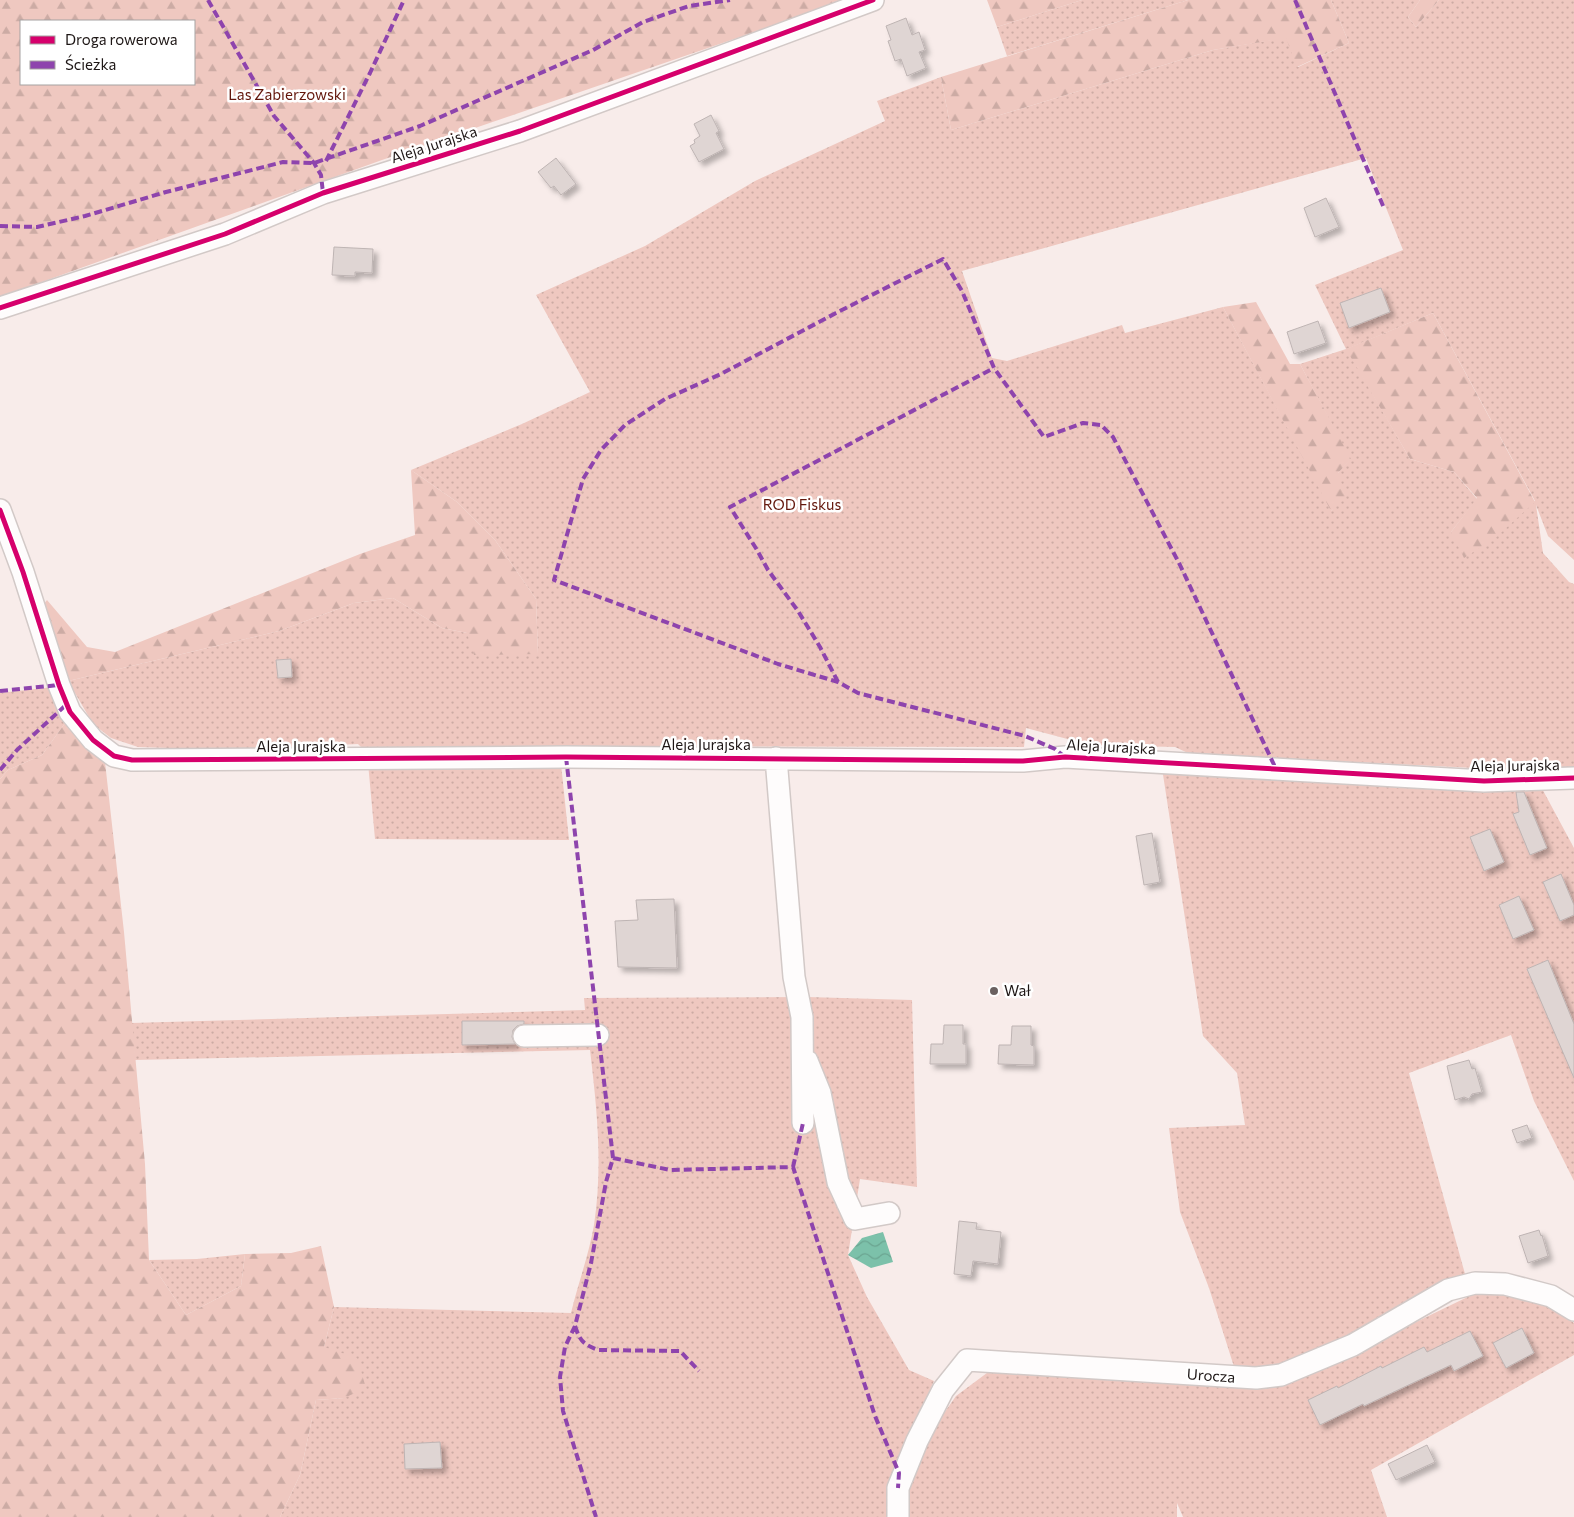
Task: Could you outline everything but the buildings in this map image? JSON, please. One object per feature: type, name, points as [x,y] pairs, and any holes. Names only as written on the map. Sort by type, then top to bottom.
[{"type":"street","name":"Aleja Jurajska","points":[[0,308],[225,234],[323,193],[520,131],[873,0]]},
{"type":"street","name":"Aleja Jurajska","points":[[0,510],[23,572],[59,685],[70,712],[93,740],[114,756],[132,760],[566,757],[1023,761],[1064,757],[1484,781],[1574,778]]},
{"type":"street","points":[[776,758],[794,977],[802,1017],[803,1123]]},
{"type":"street","points":[[524,1036],[598,1035]]},
{"type":"street","points":[[802,1049],[820,1093],[838,1182],[855,1219],[889,1213]]},
{"type":"street","name":"Urocza","points":[[898,1517],[898,1488],[916,1441],[943,1390],[967,1360],[1256,1378],[1280,1375],[1353,1345],[1448,1290],[1475,1283],[1505,1284],[1552,1296],[1574,1310]]},
{"type":"green space","name":"Las Zabierzowski","points":[[0,0],[848,0],[382,160],[0,297]]},
{"type":"green space","points":[[987,0],[1082,0],[997,27]]},
{"type":"green space","points":[[1082,0],[1188,0],[1007,56],[997,27]]},
{"type":"green space","points":[[1188,0],[1331,0],[1349,43],[1297,67],[1286,38],[1213,50],[951,130],[941,77]]},
{"type":"green space","name":"ROD Fiskus","points":[[1331,0],[1420,0],[1408,17],[1416,27],[1439,0],[1574,0],[1574,560],[1548,536],[1536,505],[1543,553],[1569,582],[1574,584],[1574,771],[1557,772],[1190,754],[1175,747],[1090,745],[1026,728],[1024,747],[541,746],[366,752],[358,744],[336,745],[327,753],[138,747],[111,738],[93,724],[68,681],[279,631],[354,603],[393,598],[442,628],[467,633],[538,654],[536,599],[495,540],[457,502],[411,470],[522,424],[590,392],[536,295],[645,246],[755,181],[885,121],[877,101],[941,77],[951,130],[1213,50],[1287,37],[1298,67],[1349,43]],"holes":[[[1366,158],[1403,250],[1315,285],[1346,349],[1300,364],[1350,459],[1338,473],[1332,511],[1223,307],[1125,333],[1122,325],[1007,361],[992,358],[962,271]],[[1433,313],[1535,501],[1451,532],[1477,499],[1454,472],[1410,459],[1347,349]]]},
{"type":"green space","points":[[1420,0],[1439,0],[1416,27],[1408,17]]},
{"type":"green space","points":[[1256,302],[1290,364],[1300,364],[1351,459],[1338,473],[1346,497],[1331,511],[1223,307]]},
{"type":"green space","points":[[1433,313],[1535,502],[1495,538],[1464,558],[1451,532],[1477,498],[1454,472],[1410,459],[1346,349]]},
{"type":"green space","points":[[411,470],[457,502],[495,540],[536,599],[538,654],[474,655],[467,633],[442,628],[393,598],[354,603],[279,631],[68,681],[39,610],[47,600],[87,647],[115,652],[360,554],[415,535]]},
{"type":"green space","points":[[53,687],[68,719],[42,755],[8,770],[0,779],[0,693]]},
{"type":"green space","points":[[68,719],[105,762],[124,932],[145,1164],[149,1260],[186,1315],[241,1286],[245,1254],[291,1253],[321,1246],[334,1307],[324,1347],[357,1358],[366,1388],[344,1398],[316,1400],[300,1475],[280,1517],[0,1517],[0,779],[8,770],[42,755]]},
{"type":"green space","points":[[368,763],[561,764],[569,840],[375,839]]},
{"type":"green space","points":[[1162,768],[1539,783],[1574,848],[1574,1181],[1534,1101],[1511,1035],[1409,1073],[1467,1281],[1353,1337],[1290,1364],[1236,1373],[1209,1288],[1180,1212],[1169,1128],[1245,1125],[1237,1073],[1203,1036]]},
{"type":"green space","points":[[807,997],[912,1000],[917,1187],[860,1179],[848,1255],[867,1297],[909,1370],[934,1381],[908,1439],[890,1517],[280,1517],[300,1475],[316,1400],[344,1398],[324,1347],[334,1307],[571,1313],[592,1236],[597,1203],[599,1159],[590,1050],[135,1060],[131,1023],[585,1010],[584,998]]},
{"type":"green space","points":[[245,1254],[241,1286],[186,1315],[149,1260],[197,1259]]},
{"type":"green space","points":[[1484,1289],[1550,1305],[1574,1323],[1574,1355],[1371,1470],[1387,1517],[1183,1517],[1177,1503],[1177,1517],[904,1517],[904,1485],[935,1426],[956,1396],[995,1367],[1242,1388],[1311,1373]]},
{"type":"water","points":[[883,1232],[893,1262],[871,1268],[848,1255],[862,1238]]},
{"type":"marked path","points":[[208,0],[274,116],[314,163],[321,175],[323,193]]},
{"type":"marked path","points":[[326,161],[404,0]]},
{"type":"marked path","points":[[0,226],[37,227],[85,216],[166,192],[283,162],[314,163],[420,126],[593,50],[643,22],[689,6],[730,0]]},
{"type":"marked path","points":[[1295,0],[1384,208]]},
{"type":"marked path","points":[[1065,757],[1055,749],[1025,736],[858,693],[838,682],[778,664],[554,580],[583,479],[601,450],[625,425],[665,399],[721,374],[943,259],[962,291],[994,368],[1044,437],[1083,423],[1101,425],[1113,437],[1180,565],[1276,769]]},
{"type":"marked path","points":[[838,682],[798,611],[768,570],[730,507],[994,368]]},
{"type":"marked path","points":[[0,691],[59,685]]},
{"type":"marked path","points":[[0,770],[17,750],[67,704]]},
{"type":"marked path","points":[[566,757],[613,1158],[606,1182],[591,1263],[575,1326],[565,1347],[560,1377],[563,1411],[596,1517]]},
{"type":"marked path","points":[[793,1167],[803,1123]]},
{"type":"marked path","points":[[613,1158],[670,1170],[793,1167],[875,1416],[899,1473],[898,1488]]},
{"type":"marked path","points":[[575,1326],[583,1341],[598,1350],[680,1351],[699,1371]]},
{"type":"cycle path","points":[[0,308],[225,234],[323,193],[520,131],[873,0]]},
{"type":"cycle path","points":[[0,510],[23,572],[59,685],[70,712],[93,740],[114,756],[132,760],[566,757],[1023,761],[1065,757],[1484,781],[1574,778]]},
{"type":"place","name":"Wał","points":[[994,991]]}]
